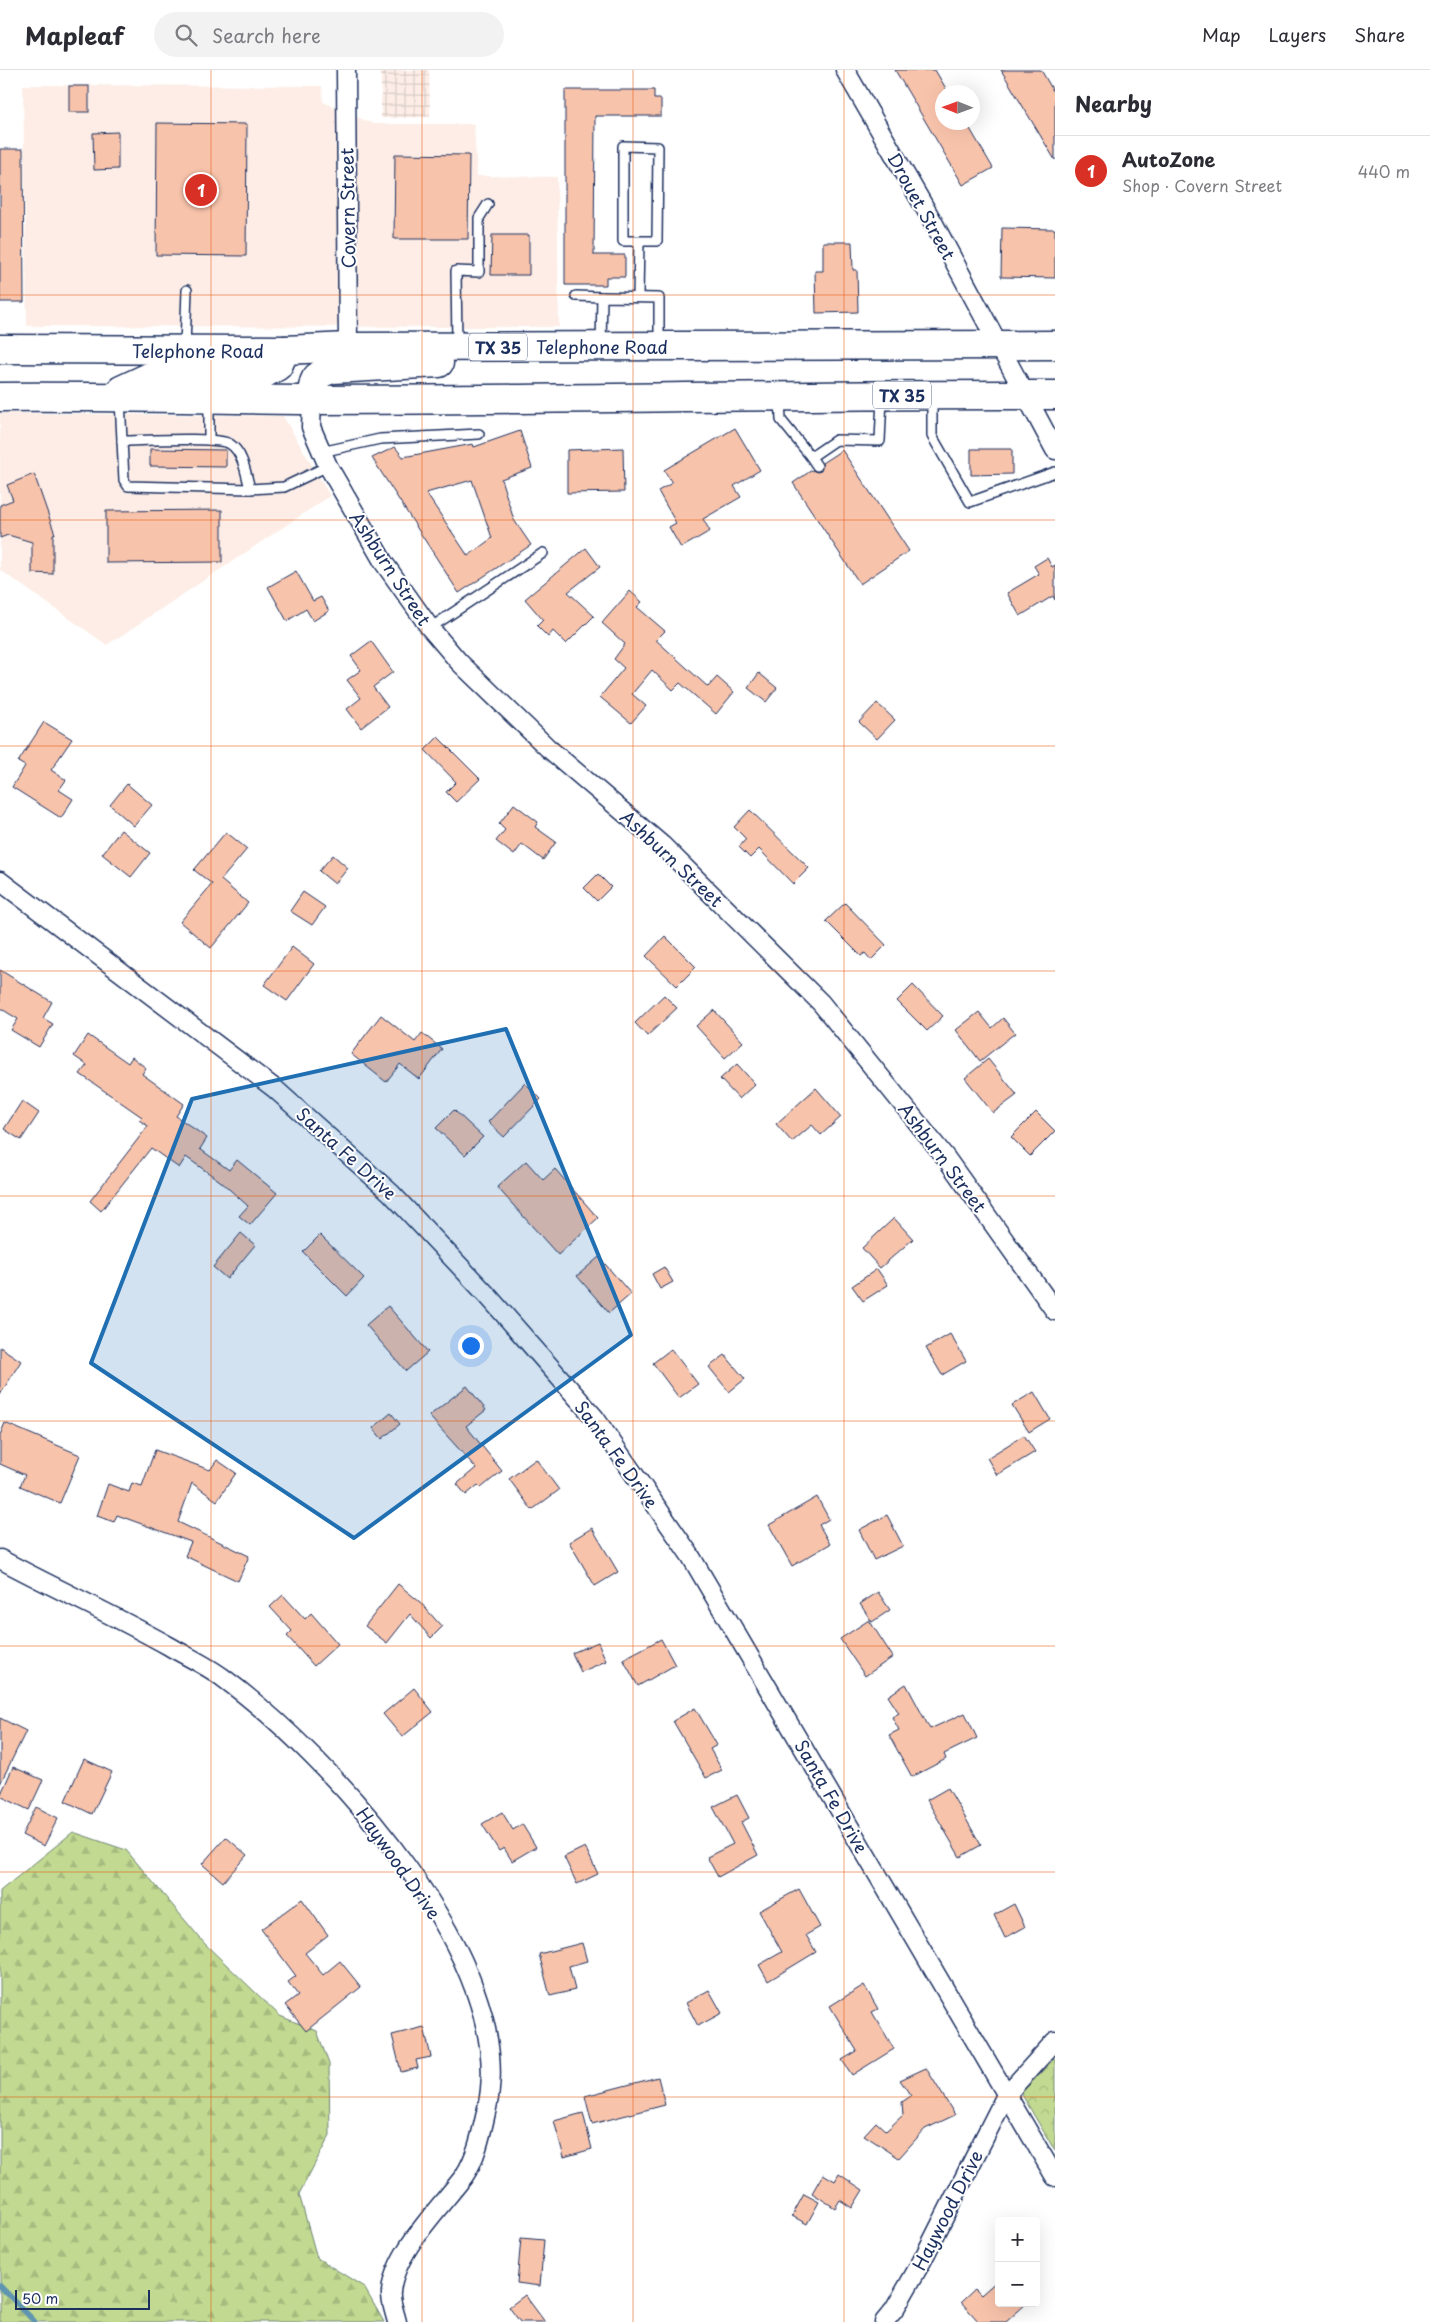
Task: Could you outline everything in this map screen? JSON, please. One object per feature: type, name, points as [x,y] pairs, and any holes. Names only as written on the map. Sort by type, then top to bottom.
[{"type":"main road","name":"Telephone Road","points":[[0,349],[285,350],[348,346],[1055,345]]},
{"type":"main road","points":[[312,400],[313,381],[320,373],[333,368],[460,362],[519,347]]},
{"type":"main road","points":[[114,396],[149,377],[260,376],[278,366],[285,350]]},
{"type":"main road","name":"TX 35","points":[[0,397],[114,396],[312,400],[779,395],[1055,396]]},
{"type":"street","name":"Covern Street","points":[[346,70],[348,346]]},
{"type":"street","name":"Drouet Street","points":[[845,70],[933,222],[996,344],[1055,450]]},
{"type":"street","name":"Ashburn Street","points":[[312,400],[311,427],[324,459],[384,563],[430,628],[459,662],[536,737],[662,845],[821,1003],[946,1158],[1055,1312]]},
{"type":"street","name":"Santa Fe Drive","points":[[0,881],[274,1088],[392,1193],[488,1296],[595,1418],[690,1556],[1055,2177]]},
{"type":"street","name":"Haywood Drive","points":[[0,1560],[144,1632],[221,1675],[270,1717],[303,1746],[370,1818],[420,1886],[461,1956],[487,2026],[491,2091],[481,2134],[466,2174],[424,2224],[400,2263],[391,2292],[397,2322]]},
{"type":"street","name":"Haywood Drive","points":[[884,2322],[894,2310],[922,2262],[1006,2095],[1055,2040]]},
{"type":"lane","points":[[623,146],[658,147],[657,242],[639,241],[623,241],[623,146]]},
{"type":"lane","points":[[457,347],[456,272],[479,272],[479,218],[488,204]]},
{"type":"lane","points":[[638,297],[639,241]]},
{"type":"lane","points":[[185,350],[187,290]]},
{"type":"lane","points":[[576,296],[659,298],[659,346]]},
{"type":"lane","points":[[601,346],[602,296]]},
{"type":"lane","points":[[779,395],[781,420],[817,466]]},
{"type":"lane","points":[[811,457],[836,440],[880,441],[882,395]]},
{"type":"lane","points":[[932,395],[932,436],[970,502],[1055,472]]},
{"type":"lane","points":[[114,396],[122,441],[124,480],[128,486],[284,487],[324,459],[380,439],[479,434]]},
{"type":"lane","points":[[209,398],[209,440]]},
{"type":"lane","points":[[122,441],[209,440],[228,442],[236,450],[250,488]]},
{"type":"lane","points":[[430,628],[544,553]]},
{"type":"highlighted area","points":[[506,1029],[631,1335],[354,1538],[91,1363],[192,1099]]},
{"type":"shaded area","points":[[381,70],[429,70],[430,117],[381,118]]},
{"type":"shaded area","points":[[23,85],[322,86],[323,102],[373,124],[474,124],[477,176],[557,177],[559,327],[27,326]]},
{"type":"shaded area","points":[[0,413],[283,416],[330,496],[107,645],[0,570]]},
{"type":"green space","points":[[73,1832],[126,1850],[205,1944],[280,2016],[317,2031],[329,2064],[330,2135],[299,2194],[317,2258],[364,2287],[384,2322],[0,2322],[0,1891]]},
{"type":"green space","points":[[1055,2058],[1055,2151],[1021,2093]]},
{"type":"building","points":[[895,70],[935,70],[944,85],[935,85],[935,130],[971,130],[993,168],[963,185]]},
{"type":"building","points":[[1001,70],[1041,70],[1055,94],[1055,160]]},
{"type":"building","points":[[69,86],[89,86],[89,112],[69,112]]},
{"type":"building","points":[[565,90],[654,90],[654,99],[661,99],[661,116],[595,116],[594,255],[625,255],[625,277],[606,277],[606,285],[565,285]]},
{"type":"building","points":[[157,123],[247,124],[246,256],[156,255]]},
{"type":"building","points":[[118,132],[118,169],[94,170],[93,133]]},
{"type":"building","points":[[0,149],[23,149],[24,302],[0,302]]},
{"type":"building","points":[[395,154],[469,155],[468,239],[394,239]]},
{"type":"building","points":[[1002,228],[1055,229],[1055,278],[1001,277]]},
{"type":"building","points":[[492,235],[529,235],[529,275],[491,275]]},
{"type":"building","points":[[823,242],[852,242],[853,270],[857,270],[858,312],[816,313],[815,271],[823,271]]},
{"type":"building","points":[[735,428],[760,470],[734,486],[741,497],[703,519],[710,531],[681,548],[669,527],[676,523],[658,491],[672,483],[664,470]]},
{"type":"building","points":[[520,431],[532,468],[501,479],[514,520],[531,545],[459,593],[372,458],[395,447],[403,457],[473,444],[474,447]],"holes":[[[472,480],[492,538],[468,556],[426,493]]]},
{"type":"building","points":[[623,448],[624,492],[567,493],[567,450]]},
{"type":"building","points":[[150,449],[226,450],[226,467],[150,466]]},
{"type":"building","points":[[971,449],[1012,449],[1012,474],[971,475]]},
{"type":"building","points":[[842,450],[909,551],[860,584],[793,483],[812,470],[821,471],[822,463]]},
{"type":"building","points":[[34,474],[55,534],[53,534],[53,574],[32,573],[32,542],[8,535],[0,538],[0,505],[13,500],[7,485]]},
{"type":"building","points":[[222,510],[222,562],[106,563],[106,511]]},
{"type":"building","points":[[586,548],[600,567],[568,592],[594,616],[566,644],[553,631],[548,637],[537,626],[543,620],[525,599]]},
{"type":"building","points":[[1047,558],[1052,567],[1055,565],[1055,600],[1053,596],[1020,616],[1007,593],[1039,574],[1034,566]]},
{"type":"building","points":[[296,571],[313,601],[321,597],[329,611],[313,621],[306,609],[287,621],[268,587]]},
{"type":"building","points":[[630,591],[642,602],[637,607],[665,631],[656,640],[708,687],[717,677],[734,692],[716,714],[680,683],[673,690],[652,670],[632,694],[646,706],[631,723],[600,697],[624,668],[614,659],[625,644],[602,623]]},
{"type":"building","points":[[371,641],[393,672],[373,687],[388,707],[361,728],[347,709],[361,698],[347,680],[361,670],[351,656]]},
{"type":"building","points":[[759,673],[777,688],[766,702],[748,688]]},
{"type":"building","points":[[877,703],[895,720],[877,739],[859,722]]},
{"type":"building","points":[[44,722],[72,739],[51,770],[66,780],[59,790],[73,799],[61,818],[12,787],[25,766],[18,762]]},
{"type":"building","points":[[438,737],[480,779],[456,802],[446,792],[456,782],[425,750]]},
{"type":"building","points":[[127,784],[152,805],[134,826],[110,805]]},
{"type":"building","points":[[514,804],[538,822],[535,827],[556,842],[543,860],[522,844],[514,855],[496,841],[505,830],[499,824]]},
{"type":"building","points":[[750,810],[809,868],[793,884],[759,849],[750,858],[739,847],[746,839],[734,827]]},
{"type":"building","points":[[121,830],[150,853],[131,877],[102,854]]},
{"type":"building","points":[[226,832],[247,849],[221,880],[248,903],[211,948],[180,922],[212,884],[194,870]]},
{"type":"building","points":[[333,855],[348,868],[335,884],[319,871]]},
{"type":"building","points":[[598,874],[611,887],[597,901],[584,888]]},
{"type":"building","points":[[303,892],[325,907],[312,925],[290,911]]},
{"type":"building","points":[[845,903],[886,945],[871,960],[865,953],[861,956],[826,921]]},
{"type":"building","points":[[665,936],[696,967],[677,986],[646,956]]},
{"type":"building","points":[[292,947],[314,964],[287,1001],[264,985]]},
{"type":"building","points":[[0,970],[52,1002],[43,1018],[53,1024],[39,1047],[11,1030],[18,1019],[0,1008]]},
{"type":"building","points":[[913,985],[943,1016],[927,1031],[897,1001]]},
{"type":"building","points":[[664,995],[677,1008],[647,1036],[635,1023]]},
{"type":"building","points":[[714,1010],[743,1042],[725,1058],[696,1026]]},
{"type":"building","points":[[979,1012],[992,1028],[1003,1018],[1015,1033],[980,1061],[956,1030]]},
{"type":"building","points":[[381,1015],[415,1042],[422,1033],[442,1049],[419,1079],[400,1064],[386,1082],[351,1054]]},
{"type":"building","points":[[88,1035],[128,1063],[132,1057],[146,1068],[142,1074],[184,1104],[176,1116],[207,1138],[200,1149],[229,1170],[237,1160],[277,1193],[250,1225],[239,1216],[248,1206],[220,1181],[186,1157],[179,1168],[151,1148],[101,1211],[90,1201],[148,1126],[139,1120],[142,1117],[80,1074],[87,1065],[74,1056]]},
{"type":"building","points":[[988,1059],[1017,1095],[993,1113],[965,1078]]},
{"type":"building","points":[[737,1064],[755,1084],[739,1099],[720,1079]]},
{"type":"building","points":[[525,1083],[541,1099],[504,1137],[488,1122]]},
{"type":"building","points":[[816,1088],[841,1117],[821,1135],[812,1125],[792,1142],[776,1124]]},
{"type":"building","points":[[22,1101],[39,1113],[21,1140],[4,1129]]},
{"type":"building","points":[[454,1110],[483,1137],[465,1155],[436,1128]]},
{"type":"building","points":[[1036,1112],[1055,1131],[1030,1156],[1011,1137]]},
{"type":"building","points":[[526,1161],[543,1180],[555,1169],[598,1218],[558,1255],[497,1187]]},
{"type":"building","points":[[894,1218],[913,1239],[880,1268],[862,1248]]},
{"type":"building","points":[[241,1233],[255,1245],[227,1279],[213,1267]]},
{"type":"building","points":[[320,1235],[364,1278],[347,1296],[303,1252]]},
{"type":"building","points":[[599,1257],[631,1294],[609,1313],[577,1276]]},
{"type":"building","points":[[664,1267],[673,1282],[660,1289],[652,1274]]},
{"type":"building","points":[[877,1269],[888,1285],[863,1301],[852,1286]]},
{"type":"building","points":[[388,1306],[428,1352],[406,1371],[366,1325]]},
{"type":"building","points":[[950,1334],[966,1361],[942,1375],[926,1348]]},
{"type":"building","points":[[0,1347],[21,1361],[0,1395]]},
{"type":"building","points":[[671,1349],[698,1384],[679,1398],[653,1363]]},
{"type":"building","points":[[725,1355],[745,1379],[729,1392],[709,1367]]},
{"type":"building","points":[[467,1386],[486,1410],[466,1426],[502,1471],[481,1488],[478,1485],[466,1495],[457,1484],[476,1468],[429,1416]]},
{"type":"building","points":[[1034,1392],[1050,1419],[1029,1432],[1012,1405]]},
{"type":"building","points":[[391,1413],[400,1424],[382,1439],[373,1428]]},
{"type":"building","points":[[5,1423],[80,1455],[60,1503],[20,1486],[25,1475],[0,1464],[0,1435]]},
{"type":"building","points":[[1024,1435],[1035,1452],[997,1475],[987,1458]]},
{"type":"building","points":[[155,1450],[210,1470],[217,1460],[236,1473],[217,1501],[192,1483],[178,1522],[249,1556],[238,1581],[185,1556],[191,1542],[117,1515],[114,1522],[97,1516],[108,1484],[129,1492],[132,1483],[142,1486]]},
{"type":"building","points":[[536,1459],[559,1490],[532,1510],[509,1479]]},
{"type":"building","points":[[817,1497],[829,1519],[819,1525],[830,1544],[792,1566],[769,1525]]},
{"type":"building","points":[[887,1515],[903,1546],[874,1560],[859,1530]]},
{"type":"building","points":[[592,1528],[618,1572],[595,1586],[569,1542]]},
{"type":"building","points":[[398,1584],[420,1602],[442,1627],[431,1638],[410,1614],[387,1643],[365,1626]]},
{"type":"building","points":[[878,1592],[890,1610],[872,1622],[860,1604]]},
{"type":"building","points":[[283,1595],[305,1619],[311,1613],[338,1644],[314,1666],[287,1636],[292,1631],[270,1607]]},
{"type":"building","points":[[869,1620],[893,1657],[865,1676],[840,1639]]},
{"type":"building","points":[[661,1639],[675,1665],[638,1686],[623,1659]]},
{"type":"building","points":[[598,1642],[606,1661],[581,1672],[572,1653]]},
{"type":"building","points":[[906,1684],[930,1729],[965,1713],[977,1738],[944,1754],[946,1759],[912,1777],[889,1735],[899,1730],[892,1717],[899,1713],[888,1696]]},
{"type":"building","points":[[414,1688],[433,1712],[402,1737],[383,1714]]},
{"type":"building","points":[[695,1708],[717,1745],[710,1749],[722,1770],[706,1778],[673,1721]]},
{"type":"building","points":[[0,1718],[26,1731],[0,1784]]},
{"type":"building","points":[[84,1759],[112,1772],[92,1814],[65,1801]]},
{"type":"building","points":[[13,1767],[43,1780],[29,1810],[0,1796]]},
{"type":"building","points":[[948,1788],[981,1845],[960,1857],[927,1800]]},
{"type":"building","points":[[737,1795],[749,1818],[741,1822],[758,1855],[718,1877],[707,1857],[733,1844],[713,1807]]},
{"type":"building","points":[[36,1807],[58,1818],[44,1846],[22,1835]]},
{"type":"building","points":[[502,1812],[513,1830],[522,1824],[536,1847],[512,1861],[504,1848],[499,1851],[482,1824]]},
{"type":"building","points":[[226,1837],[247,1855],[223,1882],[202,1864]]},
{"type":"building","points":[[585,1847],[598,1874],[577,1884],[564,1857]]},
{"type":"building","points":[[799,1889],[820,1927],[806,1935],[816,1952],[768,1981],[759,1965],[782,1952],[759,1911]]},
{"type":"building","points":[[302,1899],[328,1935],[305,1953],[323,1975],[340,1961],[361,1987],[306,2031],[285,2005],[298,1995],[288,1982],[296,1976],[261,1929]]},
{"type":"building","points":[[1014,1904],[1025,1927],[1005,1938],[994,1915]]},
{"type":"building","points":[[582,1943],[587,1961],[569,1966],[575,1990],[550,1996],[539,1954]]},
{"type":"building","points":[[864,1985],[878,2009],[872,2012],[894,2049],[852,2075],[842,2060],[857,2051],[830,2006]]},
{"type":"building","points":[[709,1990],[722,2013],[698,2026],[686,2003]]},
{"type":"building","points":[[424,2027],[431,2057],[416,2060],[418,2068],[401,2072],[392,2035]]},
{"type":"building","points":[[926,2068],[955,2115],[925,2129],[899,2158],[864,2135],[876,2122],[886,2131],[903,2115],[902,2102],[911,2096],[900,2080]]},
{"type":"building","points":[[658,2077],[665,2105],[592,2124],[585,2096]]},
{"type":"building","points":[[583,2113],[592,2149],[564,2157],[554,2121]]},
{"type":"building","points":[[823,2174],[835,2181],[839,2174],[863,2190],[852,2208],[840,2200],[835,2208],[812,2193]]},
{"type":"building","points":[[804,2194],[819,2202],[807,2224],[792,2216]]},
{"type":"building","points":[[521,2238],[544,2240],[540,2286],[517,2283]]},
{"type":"building","points":[[995,2283],[995,2307],[1023,2307],[1006,2322],[979,2322],[961,2302],[975,2289],[981,2295]]},
{"type":"building","points":[[525,2295],[545,2322],[520,2322],[509,2307]]},
{"type":"waterway","points":[[0,2286],[35,2322]]},
{"type":"place","name":"AutoZone","points":[[201,190]]}]
